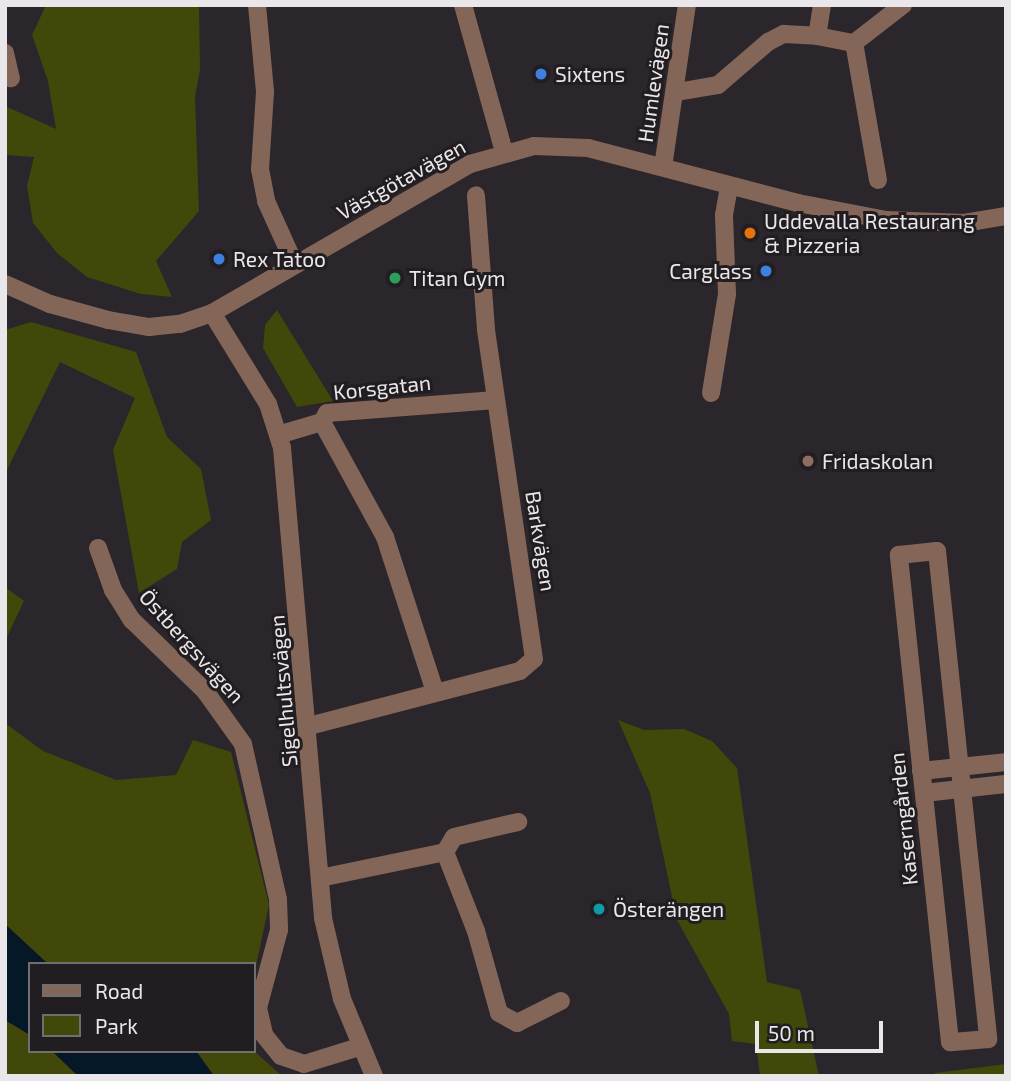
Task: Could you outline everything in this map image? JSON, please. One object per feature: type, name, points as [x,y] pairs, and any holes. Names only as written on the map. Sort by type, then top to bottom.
[{"type":"street","points":[[257,5],[265,92],[260,169],[266,201],[295,265]]},
{"type":"street","points":[[463,5],[504,152]]},
{"type":"street","name":"Humlevägen","points":[[663,167],[677,92],[687,5]]},
{"type":"street","points":[[817,36],[822,5]]},
{"type":"street","points":[[677,92],[718,85],[768,42],[784,34],[817,36],[854,43],[903,5]]},
{"type":"street","points":[[854,43],[878,180]]},
{"type":"street","points":[[5,53],[11,78]]},
{"type":"street","name":"Västgötavägen","points":[[5,284],[79,313],[138,326],[164,327],[212,313],[470,164],[504,152],[567,146],[663,167],[729,186],[908,223],[1006,216]]},
{"type":"street","points":[[711,393],[727,294],[724,215],[729,186]]},
{"type":"street","name":"Barkvägen","points":[[309,726],[520,671],[534,659],[496,400],[476,195]]},
{"type":"street","name":"Sigelhultsvägen","points":[[212,313],[268,404],[278,435],[288,487],[320,878],[331,961],[359,1047],[374,1076]]},
{"type":"street","name":"Korsgatan","points":[[278,435],[322,422],[327,413],[364,408],[496,400]]},
{"type":"street","points":[[322,422],[385,537],[435,692]]},
{"type":"street","name":"Östbergsvägen","points":[[98,548],[114,590],[132,620],[205,691],[243,744],[278,899],[279,930],[258,1008],[264,1035],[281,1056],[304,1064],[359,1047]]},
{"type":"street","name":"Kaserngården","points":[[937,551],[988,1038],[950,1042],[921,771],[899,555],[937,551]]},
{"type":"street","points":[[921,771],[1006,762]]},
{"type":"street","points":[[924,793],[1006,785]]},
{"type":"street","points":[[320,878],[445,852],[454,837],[518,821]]},
{"type":"street","points":[[445,852],[472,919],[499,1013],[517,1023],[561,1001]]},
{"type":"green space","points":[[46,5],[199,5],[200,70],[195,97],[199,211],[156,261],[172,297],[141,294],[87,277],[57,253],[33,223],[27,186],[34,157],[5,155],[5,106],[56,129],[48,81],[32,35]]},
{"type":"green space","points":[[277,310],[333,401],[297,407],[263,348],[265,325]]},
{"type":"green space","points":[[31,322],[136,352],[167,437],[201,469],[211,520],[182,542],[177,569],[139,593],[113,450],[135,398],[60,362],[5,474],[5,330]]},
{"type":"green space","points":[[5,587],[24,601],[5,641]]},
{"type":"green space","points":[[618,720],[644,730],[684,729],[712,741],[737,768],[767,982],[800,990],[819,1076],[760,1076],[756,1044],[732,1041],[729,1014],[677,920],[650,793]]},
{"type":"green space","points":[[5,723],[43,751],[116,780],[176,775],[193,740],[231,752],[269,905],[256,966],[256,962],[46,962],[7,926]]},
{"type":"green space","points":[[5,1020],[28,1034],[28,1053],[54,1053],[78,1076],[5,1076]]},
{"type":"green space","points":[[197,1053],[256,1053],[282,1076],[214,1076]]},
{"type":"green space","points":[[1006,1064],[1006,1076],[933,1076],[935,1073]]},
{"type":"water","points":[[5,924],[46,962],[28,962],[28,1034],[5,1020]]},
{"type":"water","points":[[54,1053],[197,1053],[214,1076],[78,1076]]},
{"type":"place","name":"Sixtens","points":[[541,74]]},
{"type":"place","name":"Uddevalla Restaurang & Pizzeria","points":[[750,233]]},
{"type":"place","name":"Rex Tatoo","points":[[219,259]]},
{"type":"place","name":"Carglass","points":[[766,271]]},
{"type":"place","name":"Titan Gym","points":[[395,278]]},
{"type":"place","name":"Fridaskolan","points":[[808,461]]},
{"type":"place","name":"Österängen","points":[[599,909]]}]
